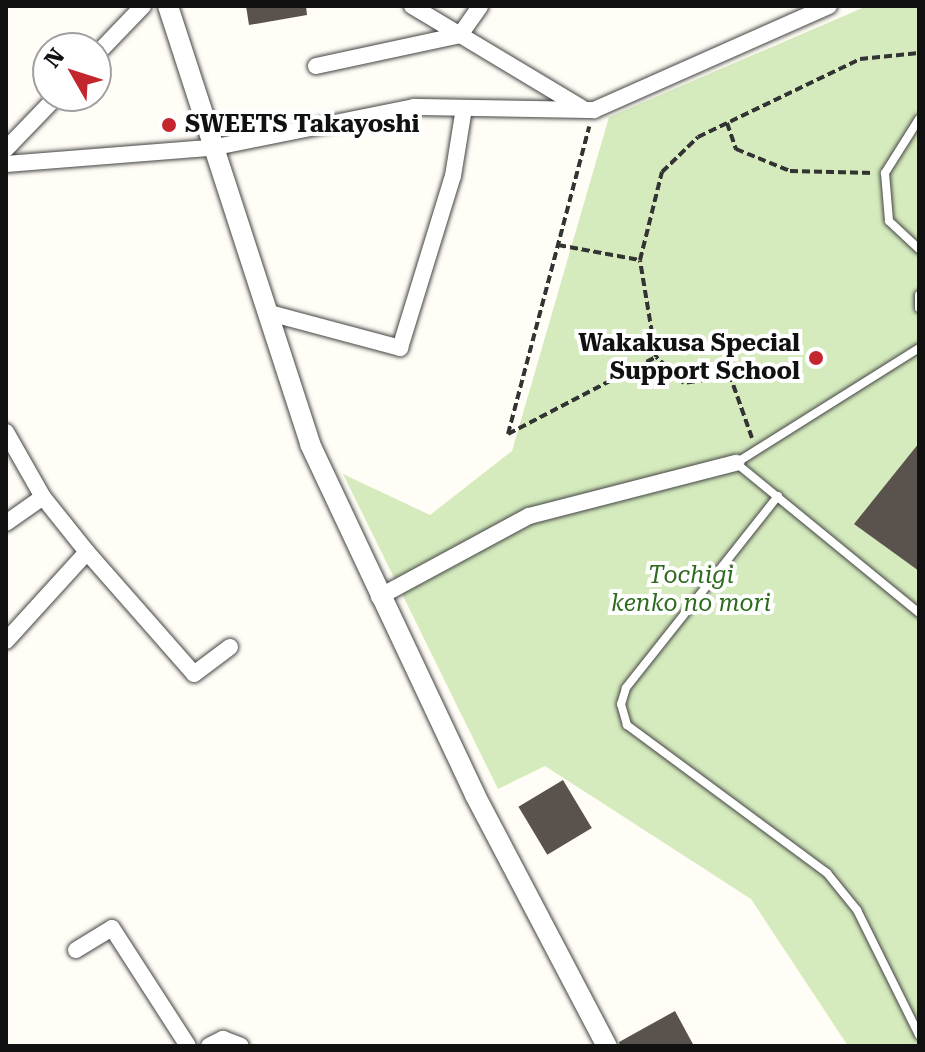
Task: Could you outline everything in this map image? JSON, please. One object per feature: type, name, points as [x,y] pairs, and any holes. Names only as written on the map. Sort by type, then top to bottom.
[{"type":"street","points":[[112,38],[143,6]]},
{"type":"street","points":[[168,6],[211,148],[310,444],[379,597],[607,1046]]},
{"type":"street","points":[[412,6],[589,109]]},
{"type":"street","points":[[316,66],[460,35],[480,6]]},
{"type":"street","points":[[6,164],[211,148],[414,107],[589,109],[829,6]]},
{"type":"street","points":[[266,312],[400,348],[453,176],[464,108]]},
{"type":"street","points":[[6,149],[42,112]]},
{"type":"street","points":[[6,432],[43,497],[194,674],[230,647]]},
{"type":"street","points":[[379,597],[529,516],[736,463]]},
{"type":"street","points":[[6,523],[43,497]]},
{"type":"street","points":[[6,641],[87,552]]},
{"type":"street","points":[[76,950],[112,928],[188,1046]]},
{"type":"street","points":[[209,1046],[223,1039],[241,1046]]},
{"type":"lane","points":[[919,119],[885,173],[889,221],[919,249]]},
{"type":"lane","points":[[919,295],[919,308]]},
{"type":"lane","points":[[919,348],[757,454],[736,463],[919,613]]},
{"type":"lane","points":[[778,496],[626,688],[621,704],[627,725],[827,873],[857,910],[919,1035]]},
{"type":"path","points":[[757,454],[730,376],[684,383],[656,357],[640,260],[662,172],[698,137],[860,59],[919,53]]},
{"type":"path","points":[[589,109],[558,245],[508,434],[656,357]]},
{"type":"path","points":[[727,123],[736,149],[790,171],[885,173]]},
{"type":"path","points":[[558,245],[640,260]]},
{"type":"green space","name":"Tochigi kenko no mori","points":[[867,6],[919,6],[919,1046],[848,1046],[751,899],[545,766],[498,789],[343,474],[430,515],[512,451],[609,117]]},
{"type":"building","points":[[246,6],[306,6],[307,15],[249,25]]},
{"type":"building","points":[[919,443],[919,571],[854,524]]},
{"type":"building","points":[[563,780],[592,828],[547,855],[518,807]]},
{"type":"building","points":[[675,1011],[694,1046],[620,1046],[619,1042]]},
{"type":"place","name":"SWEETS Takayoshi","points":[[169,125]]},
{"type":"place","name":"Wakakusa Special Support School","points":[[816,358]]}]
